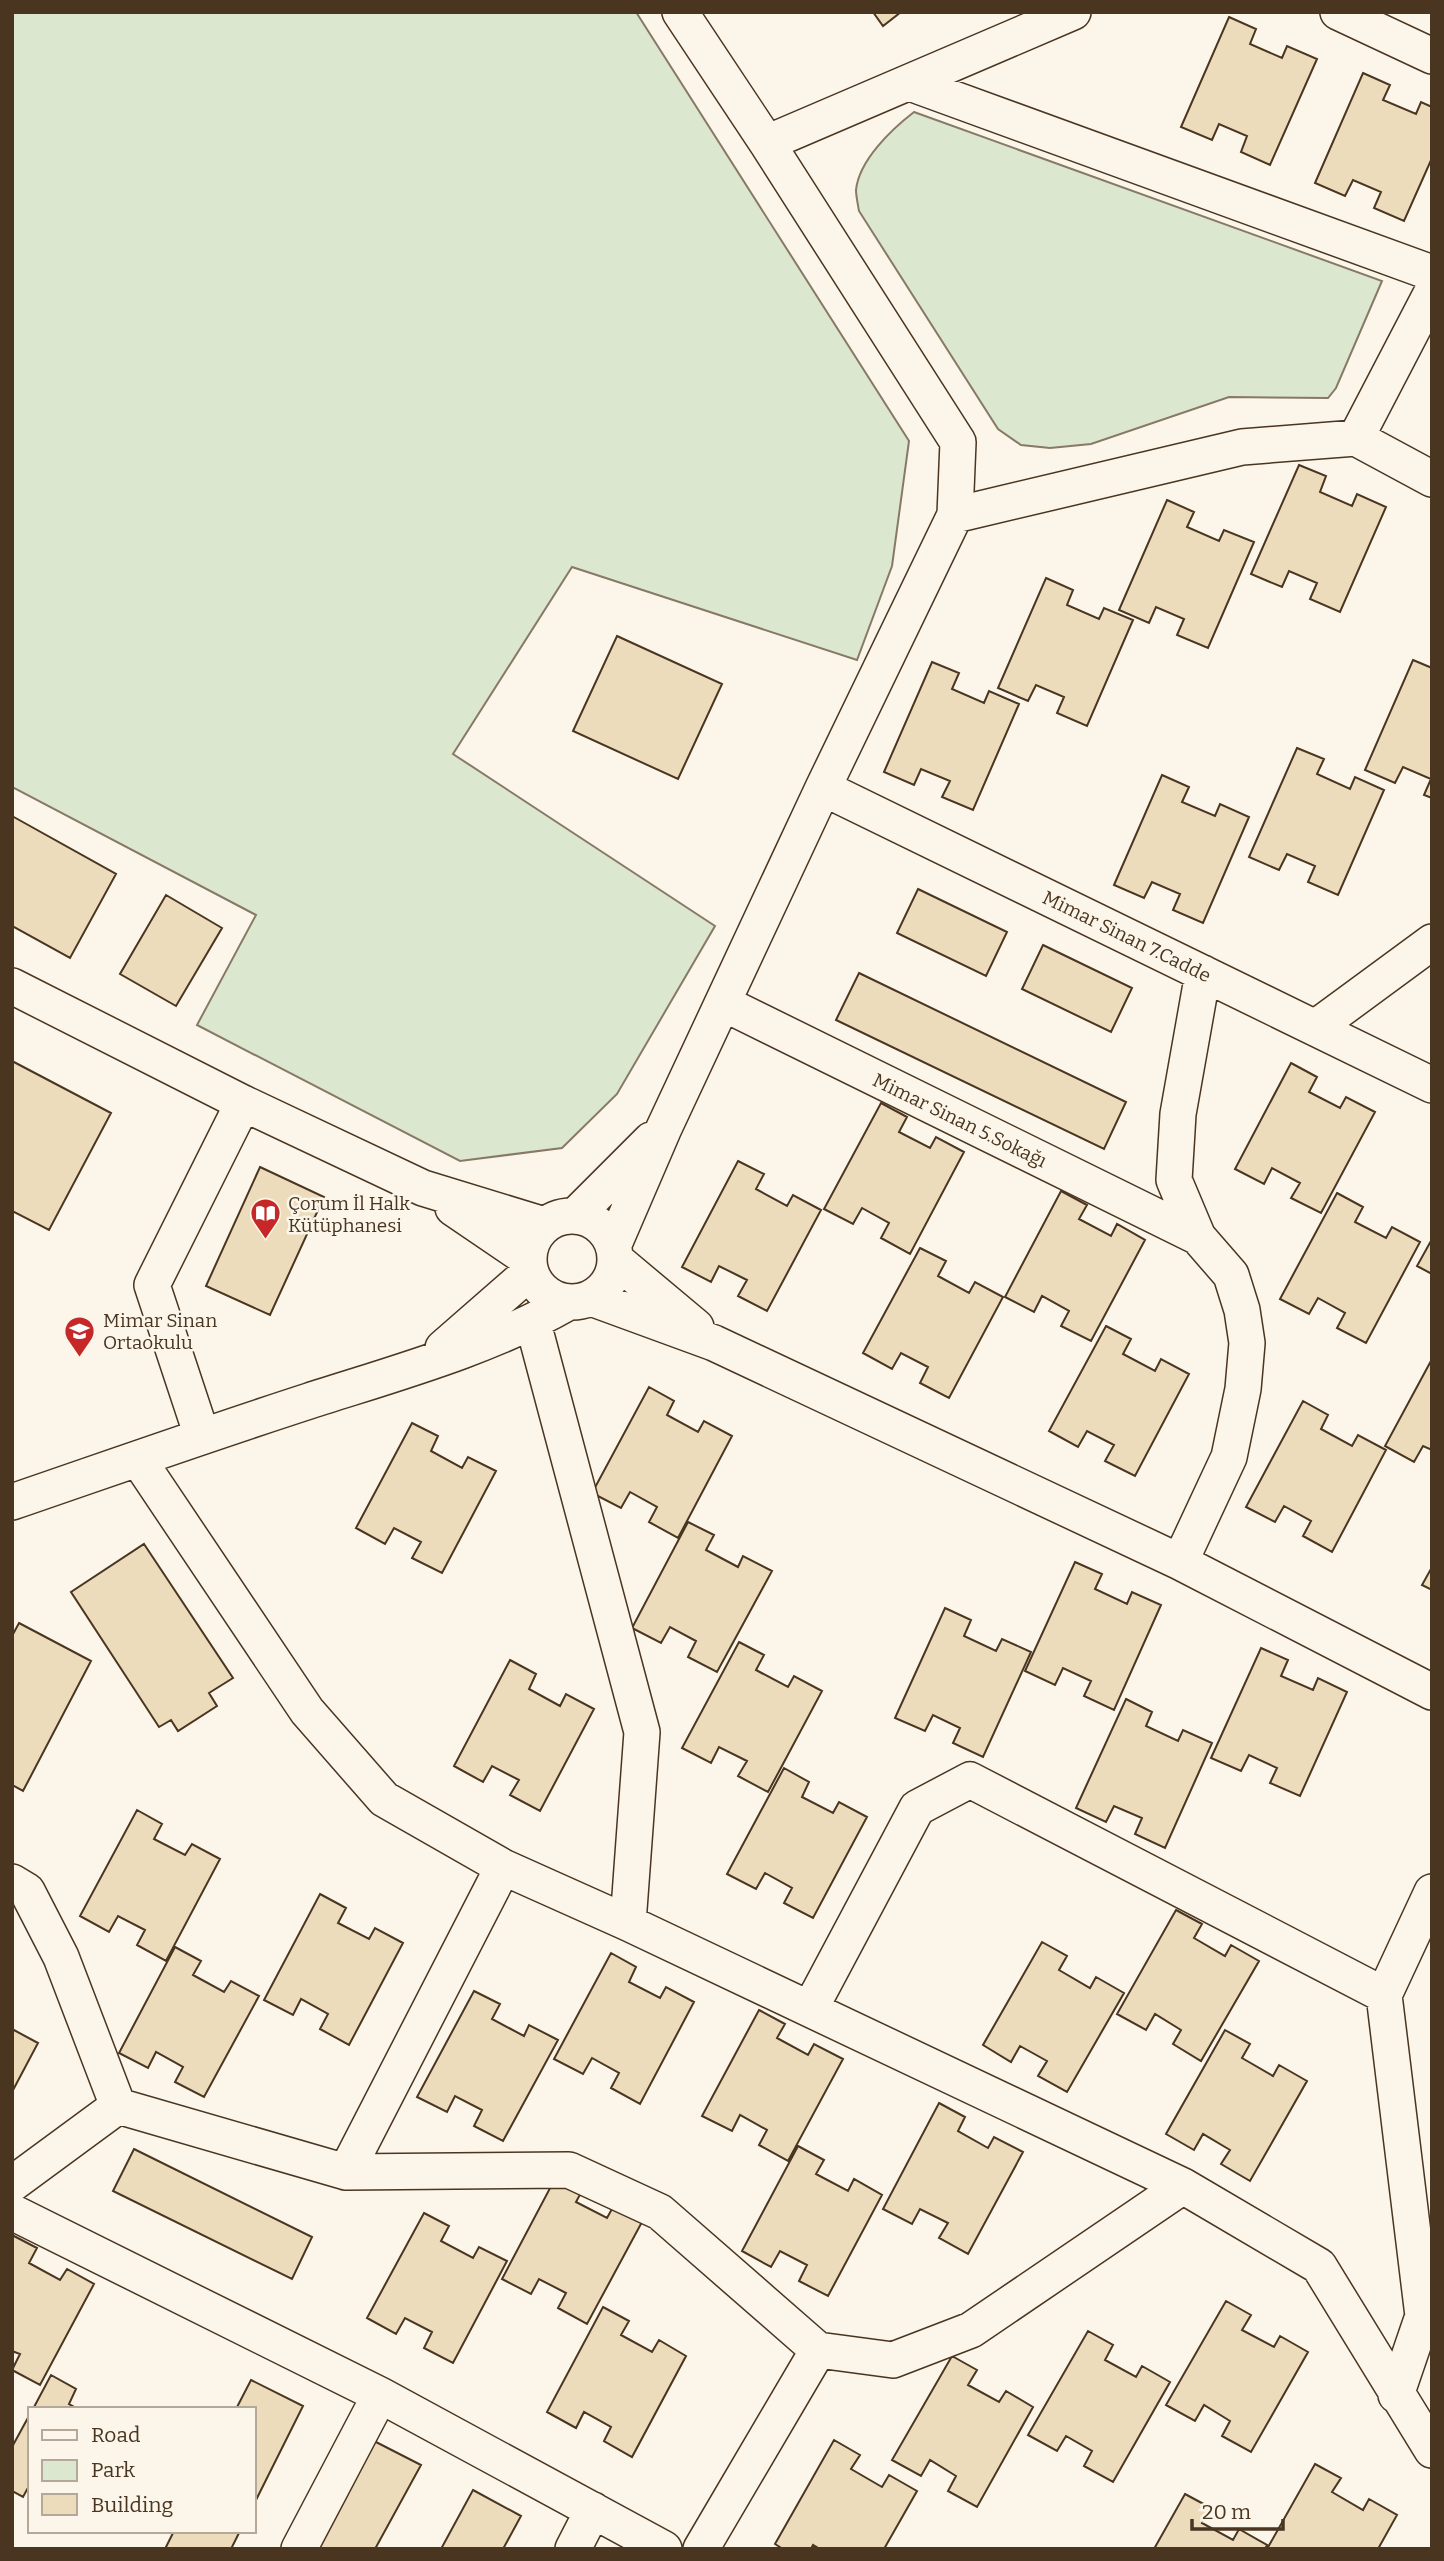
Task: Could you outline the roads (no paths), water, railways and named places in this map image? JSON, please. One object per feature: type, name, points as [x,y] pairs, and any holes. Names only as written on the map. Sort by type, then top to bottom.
[{"type":"street","points":[[12,1502],[202,1436],[425,1364],[533,1322],[579,1301],[609,1283],[615,1252],[664,1128],[955,514],[958,442],[680,12]]},
{"type":"street","points":[[767,143],[1073,12]]},
{"type":"street","points":[[1338,12],[1432,56]]},
{"type":"street","points":[[910,83],[1432,273]]},
{"type":"street","points":[[1356,438],[1432,292]]},
{"type":"street","points":[[955,514],[1242,447],[1356,438],[1432,479]]},
{"type":"street","name":"Mimar Sinan 7.Cadde","points":[[823,788],[1432,1085]]},
{"type":"street","points":[[1315,1028],[1432,942]]},
{"type":"street","points":[[1180,1563],[1229,1457],[1243,1389],[1247,1343],[1242,1310],[1231,1275],[1198,1237],[1174,1180],[1178,1114],[1203,973]]},
{"type":"street","points":[[12,986],[243,1103],[423,1188],[529,1265],[545,1293],[714,1343],[1180,1563],[1432,1692]]},
{"type":"street","name":"Mimar Sinan 5.Sokağı","points":[[723,1003],[1198,1237]]},
{"type":"street","points":[[202,1436],[152,1285],[243,1103]]},
{"type":"street","points":[[425,1364],[529,1265],[533,1240],[560,1220],[664,1128]]},
{"type":"street","points":[[423,1188],[560,1220],[592,1220],[605,1230],[615,1252],[714,1343]]},
{"type":"street","points":[[533,1322],[642,1732],[628,1923]]},
{"type":"street","points":[[138,1459],[307,1711],[384,1799],[503,1867],[628,1923],[1183,2186],[1319,2266],[1432,2450]]},
{"type":"street","points":[[810,2009],[917,1808],[970,1780],[1384,1995]]},
{"type":"street","points":[[346,2172],[503,1867]]},
{"type":"street","points":[[12,1882],[27,1891],[61,1957],[118,2106]]},
{"type":"street","points":[[1396,2395],[1423,2316],[1384,1995],[1432,1892]]},
{"type":"street","points":[[118,2106],[199,2132],[346,2172],[569,2170],[660,2212],[818,2350],[892,2360],[971,2330],[1183,2186]]},
{"type":"street","points":[[12,2184],[118,2106]]},
{"type":"street","points":[[12,2212],[380,2396],[664,2549]]},
{"type":"street","points":[[701,2549],[818,2350]]},
{"type":"street","points":[[299,2549],[380,2396]]},
{"type":"street","points":[[573,2549],[593,2510]]},
{"type":"place","name":"Çorum İl Halk Kütüphanesi","points":[[265,1241]]},
{"type":"place","name":"Mimar Sinan Ortaokulu","points":[[80,1358]]}]
